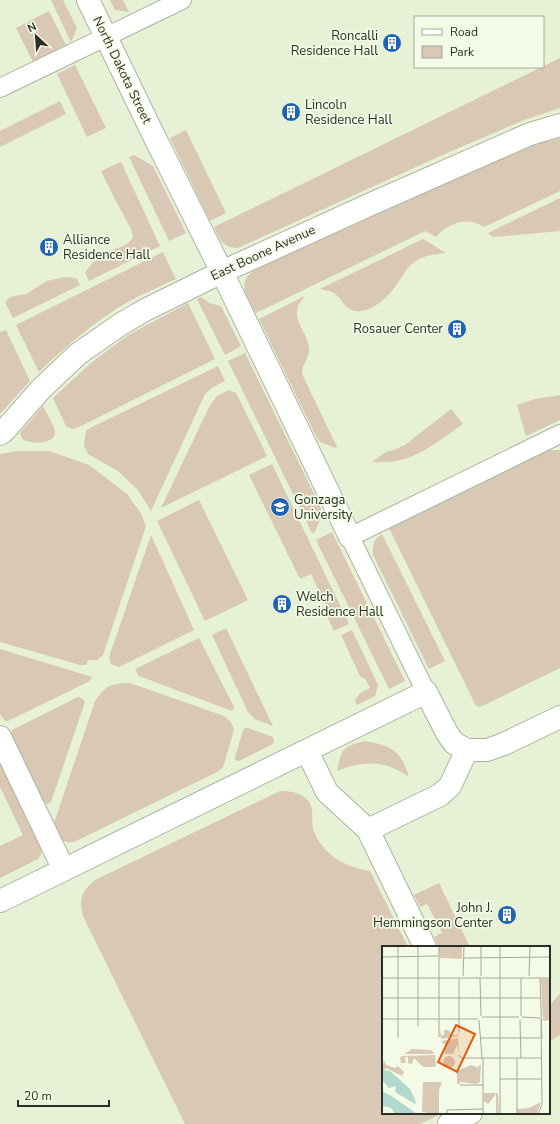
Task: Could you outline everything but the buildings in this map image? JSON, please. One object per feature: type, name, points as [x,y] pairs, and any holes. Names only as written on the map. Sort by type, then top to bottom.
[{"type":"street","name":"North Dakota Street","points":[[88,0],[350,537]]},
{"type":"street","name":"East Boone Avenue","points":[[0,434],[41,389],[78,354],[122,324],[146,310],[222,272],[371,204],[523,138],[560,125]]},
{"type":"street","points":[[0,901],[426,692],[447,733],[454,743],[467,750],[487,750],[504,744],[560,717]]},
{"type":"street","points":[[0,737],[64,870]]},
{"type":"street","points":[[307,750],[327,792],[368,830],[425,946]]},
{"type":"street","points":[[368,830],[440,795],[450,786],[467,750]]},
{"type":"street","points":[[449,1124],[469,1114]]},
{"type":"lane","points":[[0,88],[182,0]]},
{"type":"lane","points":[[426,692],[350,537],[560,434]]},
{"type":"shaded area","name":"Gonzaga University","points":[[0,0],[560,0],[560,1124],[0,1124]]},
{"type":"green space","points":[[51,0],[63,0],[77,28],[71,42]]},
{"type":"green space","points":[[110,0],[123,0],[129,12],[115,10]]},
{"type":"green space","points":[[49,11],[66,45],[33,62],[16,28]]},
{"type":"green space","points":[[560,58],[560,108],[524,120],[440,156],[238,248],[228,246],[222,242],[218,236],[214,227],[540,68],[544,68],[544,66]]},
{"type":"green space","points":[[75,65],[106,128],[87,137],[57,74]]},
{"type":"green space","points":[[60,101],[66,114],[0,147],[0,131]]},
{"type":"green space","points":[[186,130],[226,213],[210,221],[170,138]]},
{"type":"green space","points":[[560,138],[560,191],[484,227],[471,222],[458,223],[447,228],[436,237],[425,231],[256,313],[244,286],[248,276],[254,270],[501,159],[540,143]]},
{"type":"green space","points":[[134,155],[153,166],[186,233],[169,241],[129,157]]},
{"type":"green space","points":[[121,162],[160,246],[89,281],[85,273],[94,262],[106,253],[128,243],[133,237],[131,229],[101,171]]},
{"type":"green space","points":[[560,198],[560,231],[493,237],[488,233]]},
{"type":"green space","points":[[423,239],[446,253],[419,259],[408,268],[387,296],[378,304],[367,310],[351,310],[338,296],[330,291],[320,289]]},
{"type":"green space","points":[[163,252],[176,279],[114,310],[70,344],[39,372],[16,325]]},
{"type":"green space","points":[[64,277],[76,278],[80,285],[13,318],[5,302],[10,297],[26,294],[47,281]]},
{"type":"green space","points":[[305,296],[299,305],[297,312],[297,318],[309,345],[309,351],[302,374],[337,447],[336,448],[320,442],[317,438],[259,319]]},
{"type":"green space","points":[[201,297],[209,303],[221,306],[241,346],[225,355],[197,299]]},
{"type":"green space","points":[[188,303],[215,359],[79,427],[72,429],[66,426],[53,398],[91,363],[128,335]]},
{"type":"green space","points":[[6,330],[30,381],[0,414],[0,332]]},
{"type":"green space","points":[[245,353],[321,508],[320,520],[315,532],[312,533],[228,361]]},
{"type":"green space","points":[[218,366],[225,381],[213,387],[205,394],[151,511],[138,490],[118,471],[88,454],[84,446],[86,430]]},
{"type":"green space","points":[[229,390],[236,393],[267,456],[161,508],[209,407],[217,396]]},
{"type":"green space","points":[[560,395],[560,420],[526,436],[517,405],[535,399]]},
{"type":"green space","points":[[43,406],[54,427],[54,437],[50,440],[41,442],[25,441],[22,439],[20,433]]},
{"type":"green space","points":[[451,409],[463,424],[441,440],[410,457],[386,462],[372,462],[386,452],[405,445]]},
{"type":"green space","points":[[550,450],[560,450],[560,668],[480,707],[476,706],[389,528]]},
{"type":"green space","points":[[18,451],[49,451],[89,465],[127,494],[140,512],[146,526],[103,655],[97,660],[88,660],[86,665],[80,665],[0,642],[0,454]]},
{"type":"green space","points":[[272,464],[349,624],[334,631],[324,610],[327,608],[311,574],[300,579],[249,475]]},
{"type":"green space","points":[[199,500],[248,600],[205,621],[157,521]]},
{"type":"green space","points":[[332,532],[405,681],[389,689],[316,540]]},
{"type":"green space","points":[[382,534],[445,661],[429,669],[373,555],[374,543]]},
{"type":"green space","points":[[151,535],[194,630],[119,667],[111,664],[109,657]]},
{"type":"green space","points":[[226,628],[273,726],[255,719],[248,712],[212,635]]},
{"type":"green space","points":[[352,630],[378,685],[375,696],[357,705],[355,700],[360,693],[370,688],[366,680],[360,676],[341,635]]},
{"type":"green space","points":[[199,638],[234,707],[232,711],[139,676],[135,669]]},
{"type":"green space","points":[[0,649],[92,677],[90,681],[8,721],[5,721],[0,714]]},
{"type":"green space","points":[[130,683],[224,716],[231,722],[234,730],[223,767],[219,771],[74,842],[64,841],[55,826],[55,820],[95,701],[106,688],[118,684]]},
{"type":"green space","points":[[78,697],[83,699],[85,702],[51,802],[47,804],[43,801],[11,735],[12,730]]},
{"type":"green space","points":[[245,728],[273,737],[274,740],[273,744],[239,761],[235,760],[235,757]]},
{"type":"green space","points":[[365,741],[388,747],[394,751],[402,761],[409,777],[392,767],[374,764],[356,765],[337,771],[340,757],[344,750],[347,747]]},
{"type":"green space","points":[[0,764],[41,849],[41,855],[38,859],[0,878],[0,846],[23,835],[0,787]]},
{"type":"green space","points":[[280,791],[298,794],[306,798],[312,809],[313,827],[320,842],[331,855],[338,860],[353,867],[370,871],[408,946],[382,946],[382,1114],[441,1114],[420,1124],[185,1124],[83,916],[81,904],[82,896],[95,880]]},
{"type":"green space","points":[[439,883],[470,946],[438,946],[434,937],[442,933],[427,904],[420,907],[414,895]]},
{"type":"green space","points":[[560,994],[560,1035],[550,1041],[550,1005]]},
{"type":"place","name":"Roncalli Residence Hall","points":[[392,43]]},
{"type":"place","name":"Lincoln Residence Hall","points":[[291,112]]},
{"type":"place","name":"Alliance Residence Hall","points":[[49,247]]},
{"type":"place","name":"Rosauer Center","points":[[457,329]]},
{"type":"place","name":"Gonzaga University","points":[[280,507]]},
{"type":"place","name":"Welch Residence Hall","points":[[282,604]]},
{"type":"place","name":"John J. Hemmingson Center","points":[[507,915]]}]
